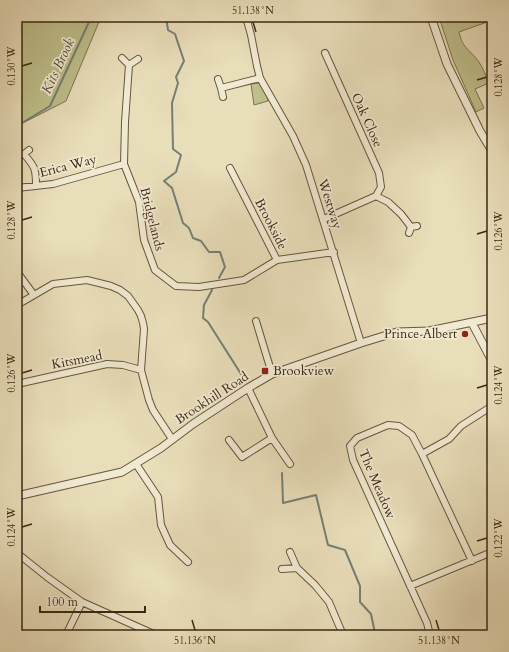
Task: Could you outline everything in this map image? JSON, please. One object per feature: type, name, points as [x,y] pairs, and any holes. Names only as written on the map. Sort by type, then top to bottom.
[{"type":"street","name":"Westway","points":[[246,17],[251,35],[256,66],[260,78],[293,136],[306,165],[324,219],[361,343]]},
{"type":"street","points":[[431,17],[447,64],[480,131],[492,151]]},
{"type":"street","name":"Oak Close","points":[[325,53],[379,173],[381,187],[376,196]]},
{"type":"street","points":[[122,58],[129,65],[138,59]]},
{"type":"street","name":"Bridgelands","points":[[129,65],[124,164],[139,202],[144,240],[155,270],[176,286],[199,287],[244,280],[277,260]]},
{"type":"street","points":[[221,88],[260,78]]},
{"type":"street","points":[[218,79],[223,97]]},
{"type":"street","points":[[30,150],[24,154],[35,167],[36,185]]},
{"type":"street","name":"Erica Way","points":[[17,188],[53,184],[124,164]]},
{"type":"street","name":"Brookside","points":[[230,168],[277,260],[334,252]]},
{"type":"street","points":[[324,219],[376,196],[388,202],[401,214],[413,229]]},
{"type":"street","points":[[17,272],[34,295]]},
{"type":"street","points":[[17,305],[53,284],[87,280],[111,286],[128,296],[141,316],[144,329],[141,370],[149,400],[153,410],[172,440]]},
{"type":"street","name":"Brookhill Road","points":[[17,496],[122,472],[248,388],[272,374],[361,343],[398,332],[429,331],[492,318]]},
{"type":"street","points":[[256,321],[272,374]]},
{"type":"street","points":[[472,323],[492,361]]},
{"type":"street","name":"Kitsmead","points":[[17,384],[107,364],[123,365],[141,370]]},
{"type":"street","points":[[248,388],[272,438],[290,464]]},
{"type":"street","points":[[422,454],[449,439],[460,426],[492,406]]},
{"type":"street","name":"The Meadow","points":[[430,635],[427,623],[353,460],[350,446],[359,436],[388,425],[399,426],[412,435],[472,561]]},
{"type":"street","points":[[229,440],[242,457],[272,438]]},
{"type":"street","points":[[136,464],[158,497],[161,525],[170,545],[188,562]]},
{"type":"street","points":[[290,552],[297,568],[315,585],[329,602],[343,635]]},
{"type":"street","points":[[410,586],[492,552]]},
{"type":"street","points":[[17,553],[82,602],[156,635]]},
{"type":"street","points":[[282,569],[297,568]]},
{"type":"street","points":[[66,635],[82,602]]},
{"type":"green space","points":[[17,17],[101,17],[66,101],[17,126]]},
{"type":"green space","points":[[439,17],[492,17],[492,24],[490,21],[459,32],[467,49],[479,62],[489,83],[475,89],[484,108],[476,112],[453,60]]},
{"type":"green space","points":[[259,83],[267,95],[268,101],[254,105],[251,84]]},
{"type":"waterway","name":"Kits Brook","points":[[17,126],[50,106],[89,22],[113,17]]},
{"type":"waterway","points":[[166,17],[168,30],[175,34],[184,61],[176,77],[178,83],[172,103],[173,149],[181,155],[176,172],[164,181],[172,188],[183,223],[189,228],[193,238],[201,241],[209,252],[220,252],[225,267],[219,278]]},
{"type":"waterway","points":[[212,290],[204,305],[203,318],[208,322],[241,374]]},
{"type":"waterway","points":[[282,473],[283,503],[316,495],[328,545],[345,550],[360,586],[360,602],[371,614],[375,633],[377,635]]},
{"type":"place","name":"Prince Albert","points":[[465,334]]},
{"type":"place","name":"Brookview","points":[[265,371]]}]
